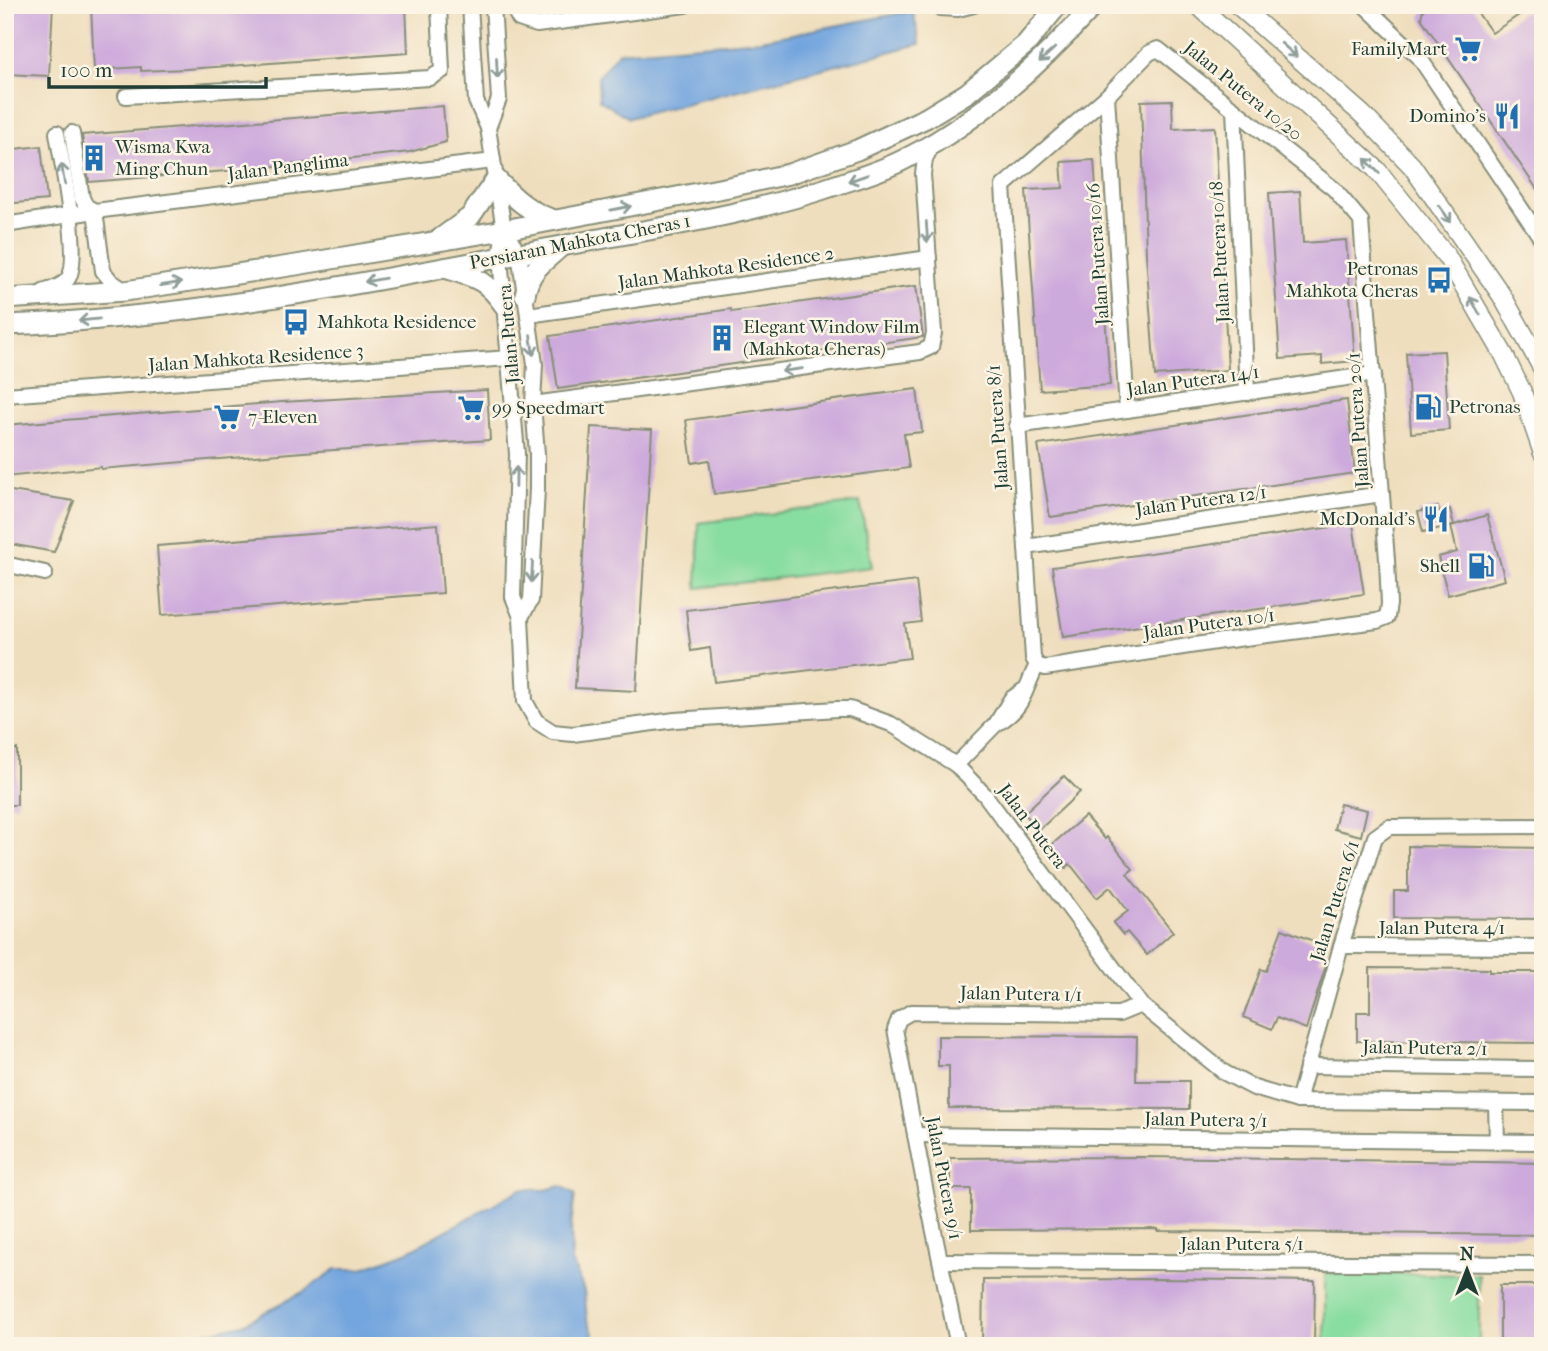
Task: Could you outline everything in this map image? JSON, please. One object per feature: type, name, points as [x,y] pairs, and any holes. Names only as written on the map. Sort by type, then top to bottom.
[{"type":"main road","name":"Persiaran Mahkota Cheras 1","points":[[15,299],[125,291],[434,242],[789,174],[857,150],[926,118],[967,93],[1026,44],[1058,5]]},
{"type":"main road","name":"Persiaran Mahkota Cheras 1","points":[[5,325],[61,323],[229,305],[442,268],[795,200],[905,159],[976,115],[1052,52],[1094,5]]},
{"type":"main road","points":[[434,242],[470,217],[494,170],[516,200],[536,214],[554,220]]},
{"type":"main road","points":[[525,295],[533,271],[563,245]]},
{"type":"main road","points":[[442,268],[481,279],[492,287],[504,305]]},
{"type":"street","points":[[126,96],[430,78],[442,71],[439,5]]},
{"type":"street","points":[[470,5],[476,101],[488,128],[504,230]]},
{"type":"street","points":[[488,128],[499,99],[493,5]]},
{"type":"street","points":[[512,5],[519,19],[537,25],[632,9],[685,5]]},
{"type":"street","points":[[939,5],[940,8],[958,9],[974,5]]},
{"type":"street","points":[[1198,5],[1376,169],[1447,257],[1504,355],[1522,392],[1543,453]]},
{"type":"street","points":[[1238,5],[1363,115],[1412,166],[1502,296],[1543,369]]},
{"type":"street","points":[[1364,5],[1419,57],[1543,241]]},
{"type":"street","name":"Jalan Putera 10/20","points":[[1003,186],[1107,96],[1149,53],[1158,49],[1334,188],[1361,221]]},
{"type":"street","name":"Jalan Putera 10/16","points":[[1107,96],[1127,410]]},
{"type":"street","name":"Jalan Putera 10/18","points":[[1234,108],[1247,393]]},
{"type":"street","points":[[15,299],[57,287],[68,279],[74,267],[64,133],[82,198],[86,206],[95,211],[103,271],[125,291]]},
{"type":"street","points":[[533,404],[920,352],[932,347],[934,333],[923,174],[925,159],[934,142]]},
{"type":"street","name":"Jalan Panglima","points":[[5,225],[95,211],[494,170]]},
{"type":"street","name":"Jalan Putera 8/1","points":[[1003,186],[1032,658],[1037,665]]},
{"type":"street","name":"Jalan Putera 20/1","points":[[1361,221],[1382,494],[1389,604],[1387,617]]},
{"type":"street","name":"Jalan Putera","points":[[504,230],[525,295],[535,364],[533,404],[537,454],[531,600],[521,617]]},
{"type":"street","name":"Jalan Putera","points":[[510,255],[504,305],[517,454],[513,597],[521,617],[525,701],[536,721],[553,732],[573,734],[682,719],[850,709],[891,724],[957,765],[985,795],[1141,1005],[1225,1073],[1254,1088],[1298,1101],[1543,1103]]},
{"type":"street","name":"Jalan Mahkota Residence 2","points":[[528,315],[929,258]]},
{"type":"street","name":"Jalan Mahkota Residence 3","points":[[5,395],[509,358]]},
{"type":"street","name":"Jalan Putera 14/1","points":[[1017,426],[1374,374]]},
{"type":"street","name":"Jalan Putera 12/1","points":[[1026,547],[1382,494]]},
{"type":"street","points":[[5,564],[45,573]]},
{"type":"street","name":"Jalan Putera 10/1","points":[[1037,665],[1045,668],[1377,621],[1387,617]]},
{"type":"street","points":[[957,765],[996,724],[1011,699],[1024,690],[1037,665]]},
{"type":"street","name":"Jalan Putera 6/1","points":[[1298,1101],[1370,846],[1382,831],[1389,827],[1543,826]]},
{"type":"street","name":"Jalan Putera 4/1","points":[[1341,946],[1543,947]]},
{"type":"street","name":"Jalan Putera 1/1","points":[[899,1018],[911,1012],[1119,1014],[1141,1005]]},
{"type":"street","name":"Jalan Putera 9/1","points":[[899,1018],[895,1029],[958,1346]]},
{"type":"street","name":"Jalan Putera 2/1","points":[[1307,1066],[1543,1069]]},
{"type":"street","points":[[1496,1104],[1497,1142]]},
{"type":"street","name":"Jalan Putera 3/1","points":[[915,1135],[1543,1142]]},
{"type":"street","name":"Jalan Putera 5/1","points":[[941,1261],[1543,1264]]},
{"type":"green space","points":[[860,502],[872,567],[697,588],[699,523]]},
{"type":"green space","points":[[1325,1273],[1479,1275],[1479,1346],[1325,1346]]},
{"type":"water","points":[[913,11],[920,44],[629,118],[599,100],[598,77],[618,52],[761,40]]},
{"type":"water","points":[[561,1186],[575,1194],[571,1227],[572,1261],[584,1291],[587,1318],[598,1346],[189,1346],[199,1334],[243,1324],[305,1291],[336,1269],[361,1269],[409,1251],[521,1189],[545,1190]]},
{"type":"building","points":[[5,5],[53,5],[49,76],[5,74]]},
{"type":"building","points":[[91,5],[406,5],[408,53],[186,69],[141,71],[141,67],[94,70]]},
{"type":"building","points":[[1424,5],[1472,5],[1492,33],[1534,5],[1543,5],[1543,198],[1421,18]]},
{"type":"building","points":[[1172,100],[1173,129],[1215,127],[1228,370],[1155,376],[1146,255],[1141,101]]},
{"type":"building","points":[[443,106],[446,142],[410,152],[239,170],[89,182],[82,135]]},
{"type":"building","points":[[41,146],[47,200],[5,204],[5,150]]},
{"type":"building","points":[[1094,160],[1110,385],[1040,390],[1026,190],[1063,188],[1061,162]]},
{"type":"building","points":[[1300,191],[1303,243],[1346,240],[1355,361],[1322,364],[1322,356],[1280,359],[1269,193]]},
{"type":"building","points":[[916,286],[923,337],[558,389],[550,336],[731,309],[732,312]]},
{"type":"building","name":"Petronas","points":[[1444,351],[1449,430],[1411,433],[1406,353]]},
{"type":"building","points":[[917,389],[922,432],[904,434],[909,468],[714,494],[709,460],[692,463],[686,420]]},
{"type":"building","points":[[487,390],[490,440],[101,467],[5,477],[5,425],[282,402]]},
{"type":"building","points":[[1347,400],[1355,473],[1050,517],[1038,445]]},
{"type":"building","points":[[591,427],[652,430],[636,691],[575,688]]},
{"type":"building","points":[[5,490],[74,501],[54,552],[5,543]]},
{"type":"building","name":"McDonald's","points":[[1438,507],[1439,512],[1450,509],[1454,525],[1423,532],[1418,512]]},
{"type":"building","name":"Shell","points":[[1487,515],[1505,580],[1448,595],[1438,557],[1457,552],[1451,526]]},
{"type":"building","points":[[438,524],[443,593],[162,615],[157,546]]},
{"type":"building","points":[[1353,524],[1364,594],[1063,637],[1052,567]]},
{"type":"building","points":[[916,581],[921,622],[905,624],[910,658],[714,682],[710,648],[691,651],[686,610]]},
{"type":"building","points":[[5,749],[17,749],[17,805],[5,805]]},
{"type":"building","points":[[1064,776],[1080,792],[1039,830],[1024,813]]},
{"type":"building","points":[[1340,804],[1367,810],[1361,836],[1334,829]]},
{"type":"building","points":[[1085,816],[1105,839],[1107,837],[1133,869],[1127,874],[1173,932],[1147,955],[1127,932],[1123,935],[1113,923],[1128,911],[1110,887],[1097,898],[1070,864],[1066,868],[1048,848]]},
{"type":"building","points":[[1408,846],[1543,848],[1543,919],[1394,918],[1394,891],[1408,891]]},
{"type":"building","points":[[1282,929],[1324,945],[1319,959],[1327,962],[1306,1029],[1277,1018],[1272,1029],[1243,1017],[1261,969],[1266,971]]},
{"type":"building","points":[[1370,968],[1543,972],[1543,1043],[1357,1041],[1357,1012],[1370,1012]]},
{"type":"building","points":[[938,1036],[1137,1037],[1136,1081],[1189,1081],[1189,1109],[949,1108],[949,1066],[938,1066]]},
{"type":"building","points":[[1145,1157],[1543,1163],[1543,1235],[1158,1229],[971,1230],[971,1189],[950,1189],[950,1158]]},
{"type":"building","points":[[983,1280],[1315,1281],[1314,1346],[982,1346]]},
{"type":"building","points":[[1500,1285],[1543,1285],[1543,1346],[1500,1346]]},
{"type":"place","name":"FamilyMart","points":[[1468,49]]},
{"type":"place","name":"Domino's","points":[[1507,116]]},
{"type":"place","name":"Wisma Kwa Ming Chun","points":[[94,158]]},
{"type":"place","name":"Petronas Mahkota Cheras","points":[[1439,280]]},
{"type":"place","name":"Mahkota Residence","points":[[296,322]]},
{"type":"place","name":"Elegant Window Film (Mahkota Cheras)","points":[[722,338]]},
{"type":"place","name":"Petronas","points":[[1428,407]]},
{"type":"place","name":"99 Speedmart","points":[[471,408]]},
{"type":"place","name":"7-Eleven","points":[[227,417]]},
{"type":"place","name":"McDonald's","points":[[1436,519]]},
{"type":"place","name":"Shell","points":[[1481,566]]}]
